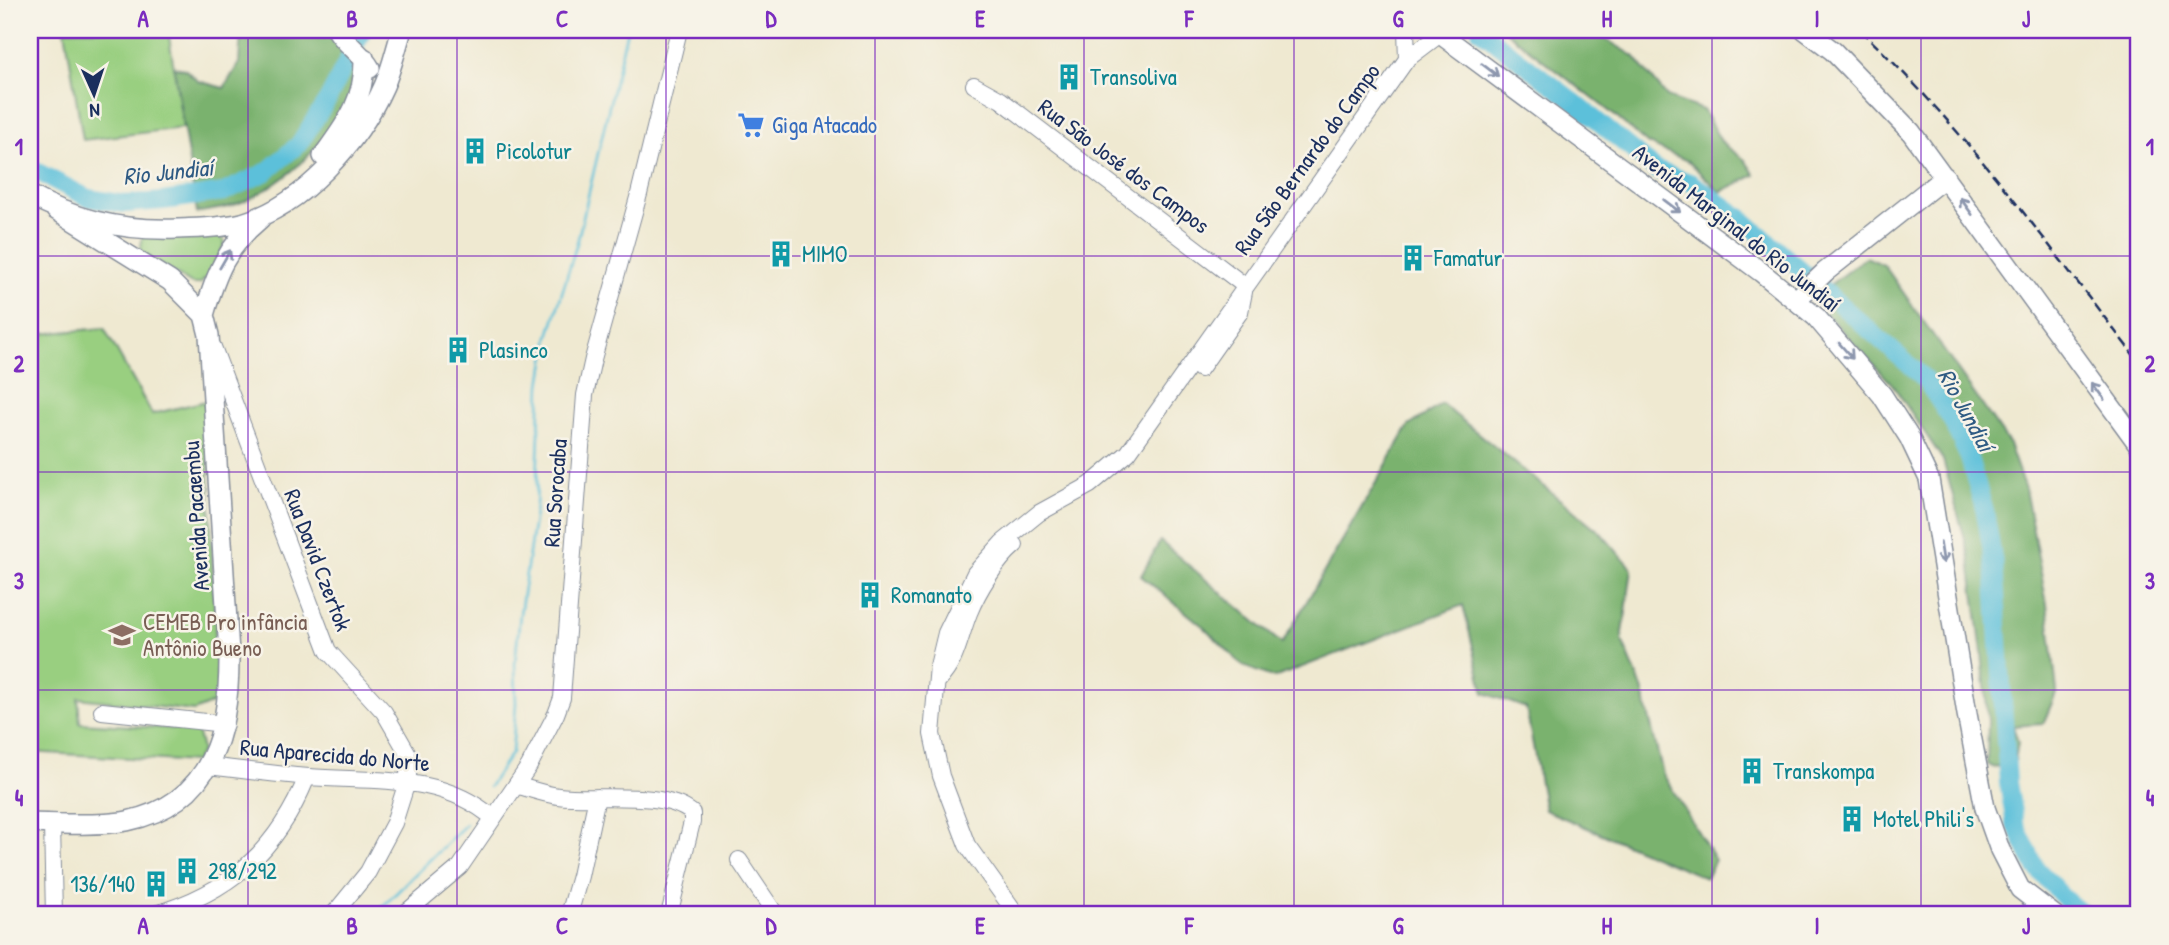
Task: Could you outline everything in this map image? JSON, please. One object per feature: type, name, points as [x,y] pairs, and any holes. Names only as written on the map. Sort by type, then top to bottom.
[{"type":"main road","points":[[352,46],[378,52],[394,30]]},
{"type":"main road","points":[[30,195],[170,281],[204,315],[216,273],[233,244],[265,215],[290,200],[337,159],[365,122],[385,84],[401,30]]},
{"type":"main road","points":[[1805,30],[1833,51],[1911,132],[2139,445]]},
{"type":"main road","name":"Avenida Marginal do Rio Jundiaí","points":[[1437,32],[1799,296],[1872,381],[1909,437],[1929,479],[1985,808],[2000,850],[2020,889],[2053,915]]},
{"type":"main road","points":[[352,46],[372,71],[374,81],[365,122]]},
{"type":"main road","points":[[139,260],[134,252],[134,244],[141,229],[148,222],[217,217],[262,205],[282,194],[321,158],[350,116],[363,86],[352,46]]},
{"type":"main road","points":[[1799,296],[1825,272],[1945,177]]},
{"type":"main road","points":[[56,210],[110,226],[141,229],[217,227],[265,215]]},
{"type":"main road","name":"Avenida Pacaembu","points":[[30,823],[124,821],[144,817],[166,806],[187,792],[207,766],[225,723],[230,690],[229,653],[209,335],[204,315]]},
{"type":"street","name":"Rua Sorocaba","points":[[403,915],[460,867],[544,739],[562,698],[585,395],[639,194],[679,30]]},
{"type":"street","name":"Rua São Bernardo do Campo","points":[[1406,30],[1407,59]]},
{"type":"street","name":"Rua São Bernardo do Campo","points":[[1017,915],[967,845],[941,776],[932,734],[938,666],[946,633],[975,573],[1002,543],[1039,513],[1090,485],[1128,453],[1407,59],[1437,32]]},
{"type":"street","name":"Rua São José dos Campos","points":[[974,85],[1001,100],[1245,286]]},
{"type":"street","name":"Rua David Czertok","points":[[209,335],[328,650],[384,712],[398,734],[407,752],[407,782]]},
{"type":"street","points":[[102,711],[225,723]]},
{"type":"street","name":"Rua Aparecida do Norte","points":[[207,766],[307,777],[407,782],[449,791],[475,802],[493,818]]},
{"type":"street","points":[[152,915],[182,907],[220,886],[249,865],[277,835],[296,805],[307,777]]},
{"type":"street","points":[[333,915],[368,872],[383,847],[394,824],[407,782]]},
{"type":"street","points":[[516,785],[558,796],[662,800],[682,805],[692,813],[669,915]]},
{"type":"street","points":[[569,915],[597,797]]},
{"type":"street","points":[[52,824],[54,915]]},
{"type":"street","points":[[739,860],[776,915]]},
{"type":"green space","points":[[65,30],[168,30],[183,128],[83,140]]},
{"type":"green space","points":[[241,30],[322,30],[331,36],[357,69],[352,90],[329,132],[295,169],[254,196],[230,206],[197,213],[174,67],[185,69],[198,81],[224,88],[239,63]]},
{"type":"green space","points":[[1504,30],[1590,30],[1634,56],[1667,97],[1703,110],[1722,143],[1745,160],[1755,175],[1720,192],[1688,161],[1648,144]]},
{"type":"green space","points":[[220,233],[225,243],[208,276],[200,284],[192,284],[140,252],[143,235]]},
{"type":"green space","points":[[1866,257],[1884,265],[2008,442],[2025,489],[2047,604],[2057,691],[2043,724],[2013,726],[2018,742],[2015,761],[1994,768],[1987,764],[1988,721],[1969,554],[1943,460],[1892,384],[1819,306],[1814,297]]},
{"type":"green space","points":[[104,328],[152,414],[206,401],[218,701],[194,711],[78,698],[80,723],[197,730],[202,750],[195,762],[30,752],[30,335]]},
{"type":"green space","points":[[1442,404],[1600,532],[1632,569],[1622,640],[1642,688],[1663,774],[1715,860],[1706,878],[1545,810],[1526,708],[1484,693],[1463,605],[1274,678],[1243,666],[1204,627],[1141,576],[1160,541],[1282,644],[1409,426]]},
{"type":"waterway","name":"Rio Jundiaí","points":[[30,168],[88,198],[125,204],[224,192],[266,172],[299,144],[328,99],[363,30]]},
{"type":"waterway","points":[[489,787],[512,752],[516,704],[515,663],[536,506],[541,385],[549,336],[577,243],[627,30]]},
{"type":"waterway","name":"Rio Jundiaí","points":[[1480,30],[1572,100],[1656,170],[1692,183],[1739,216],[1924,378],[1951,419],[1969,458],[1985,512],[1994,564],[2008,783],[2015,824],[2036,868],[2070,904],[2085,915]]},
{"type":"waterway","points":[[374,915],[466,824]]},
{"type":"railway","points":[[1860,30],[1899,68],[1971,148],[2139,362]]},
{"type":"place","name":"Transoliva","points":[[1069,77]]},
{"type":"place","name":"Giga Atacado","points":[[751,125]]},
{"type":"place","name":"Picolotur","points":[[475,151]]},
{"type":"place","name":"MIMO","points":[[781,254]]},
{"type":"place","name":"Famatur","points":[[1413,258]]},
{"type":"place","name":"Plasinco","points":[[458,350]]},
{"type":"place","name":"Romanato","points":[[870,595]]},
{"type":"place","name":"CEMEB Pro infância Antônio Bueno","points":[[122,635]]},
{"type":"place","name":"Transkompa","points":[[1752,771]]},
{"type":"place","name":"Motel Phili's","points":[[1852,819]]},
{"type":"place","name":"298/292","points":[[187,871]]},
{"type":"place","name":"136/140","points":[[156,884]]}]
